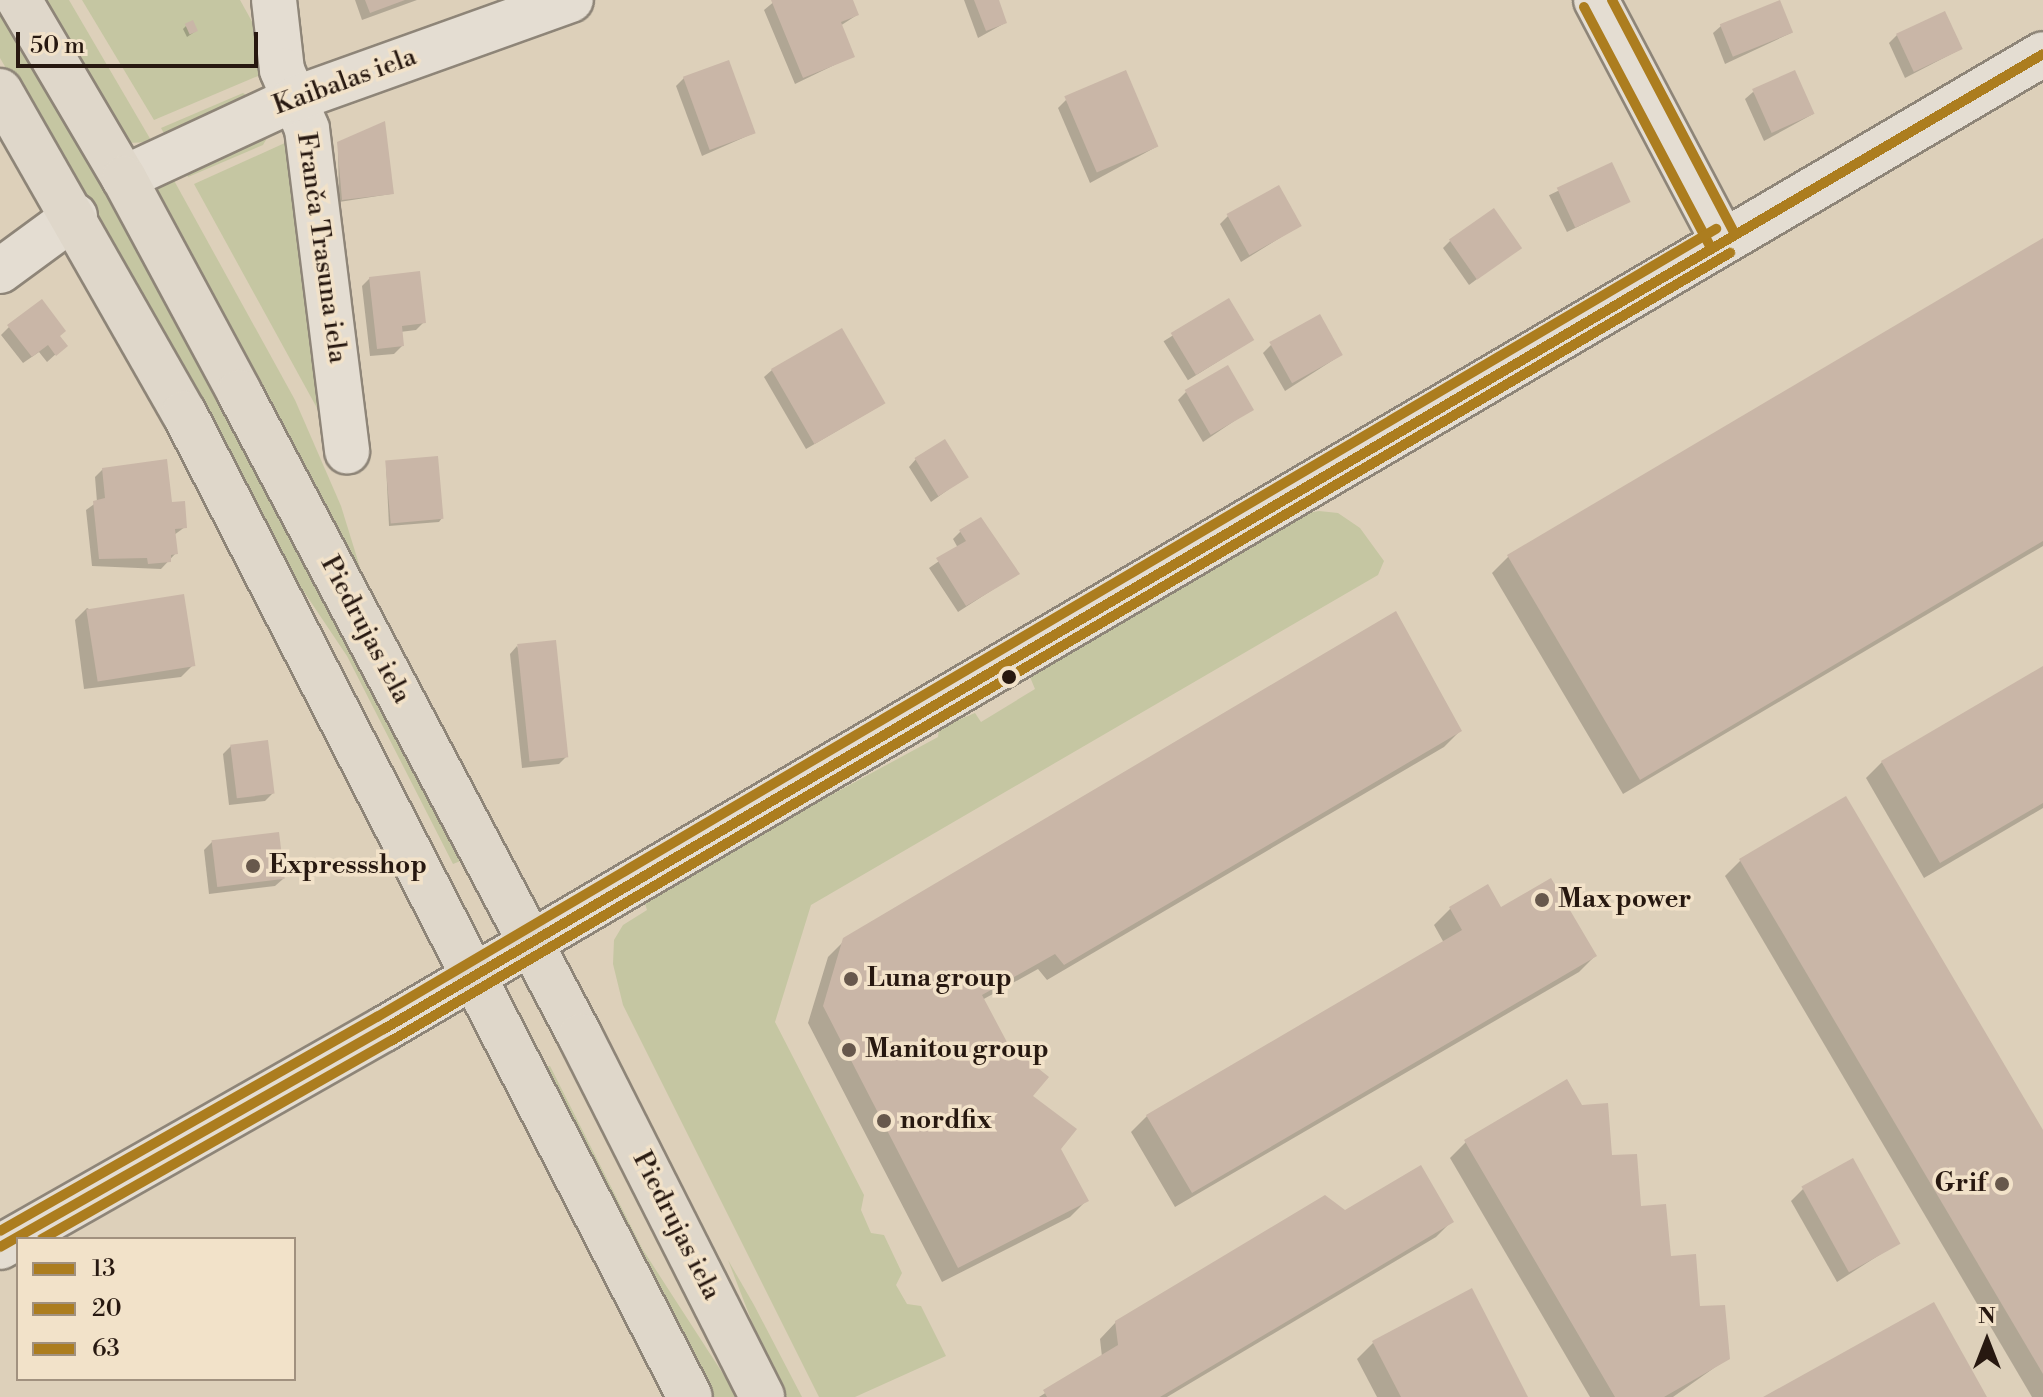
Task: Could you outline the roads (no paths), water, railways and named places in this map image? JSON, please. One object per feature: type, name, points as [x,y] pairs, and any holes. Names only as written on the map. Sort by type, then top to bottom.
[{"type":"main road","name":"Piedrujas iela","points":[[19,0],[124,178],[529,940],[762,1397]]},
{"type":"main road","points":[[0,91],[75,216],[184,413],[690,1397]]},
{"type":"street","name":"Franča Trasuna iela","points":[[274,0],[282,70],[307,129],[347,452]]},
{"type":"street","name":"Kaibalas iela","points":[[124,178],[294,99],[571,0]]},
{"type":"street","points":[[1596,0],[1723,241]]},
{"type":"street","points":[[17,1237],[2043,54]]},
{"type":"street","points":[[0,271],[75,216]]},
{"type":"place","name":"Expressshop","points":[[253,866]]},
{"type":"place","name":"Max power","points":[[1542,900]]},
{"type":"place","name":"Luna group","points":[[851,979]]},
{"type":"place","name":"Manitou group","points":[[849,1050]]},
{"type":"place","name":"nordfix","points":[[884,1121]]},
{"type":"place","name":"Grif","points":[[2002,1184]]}]
